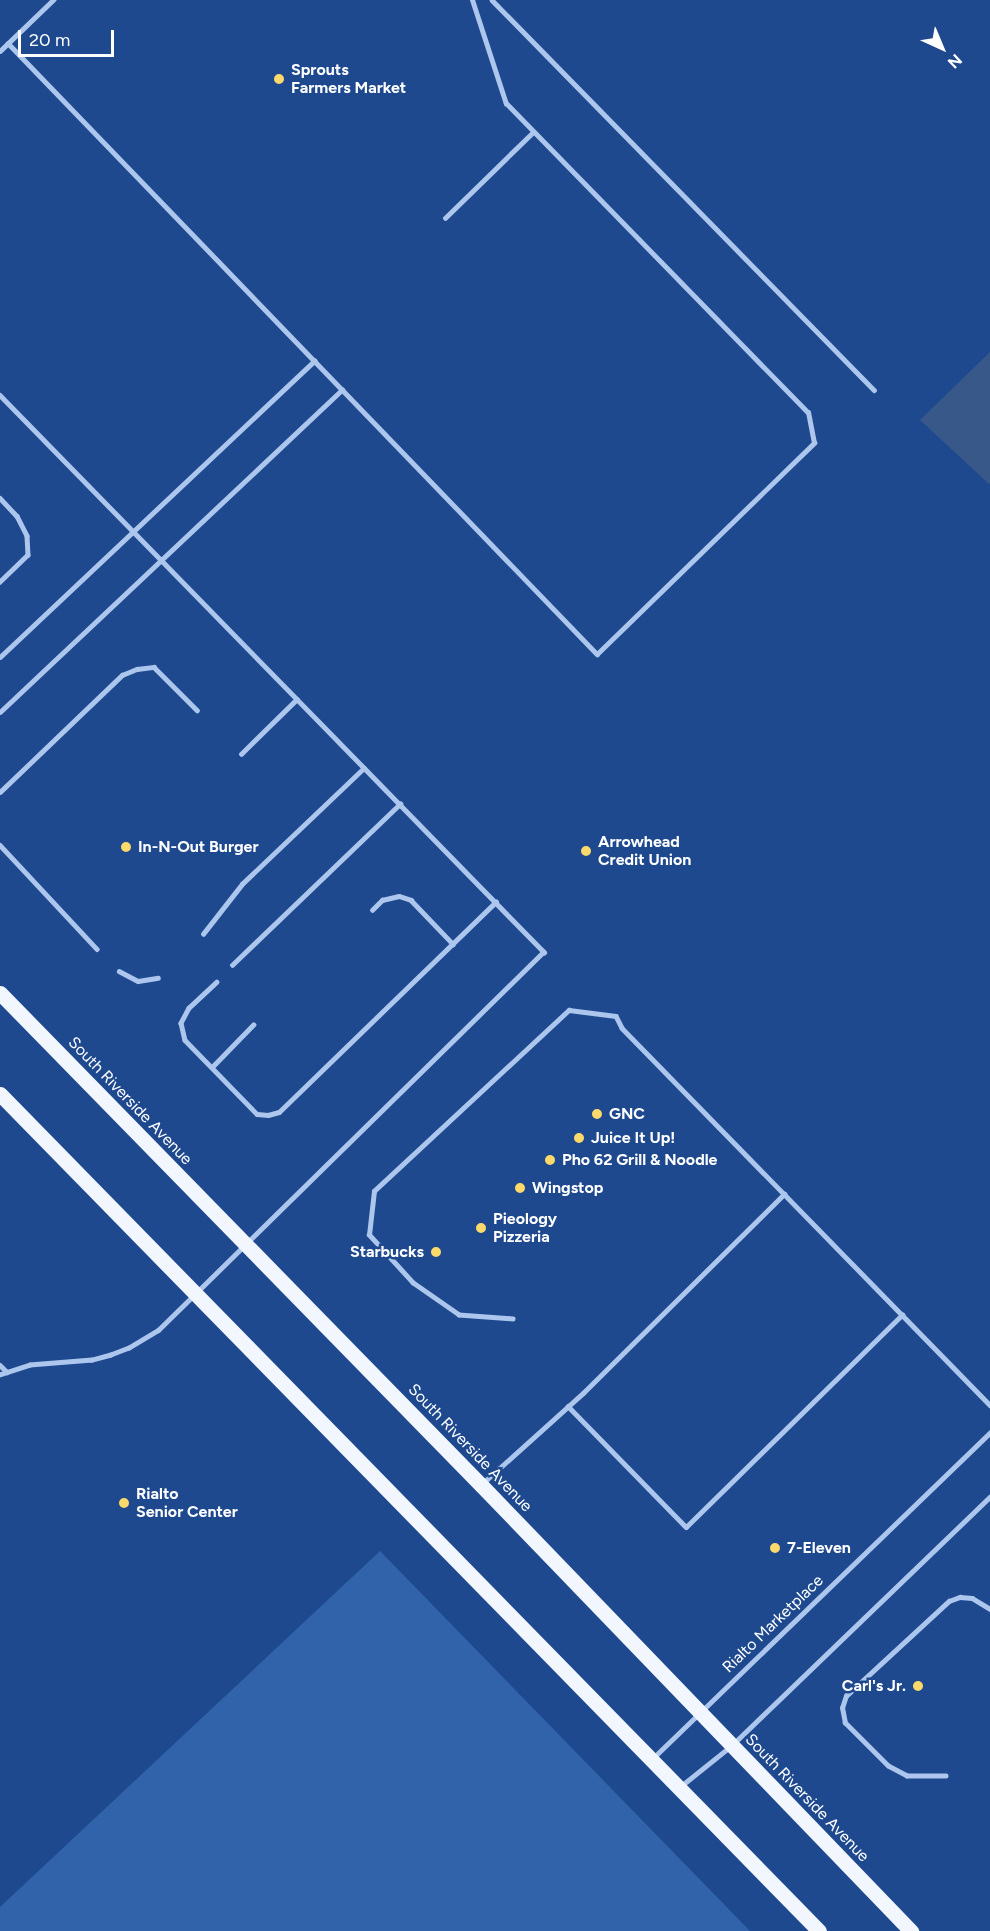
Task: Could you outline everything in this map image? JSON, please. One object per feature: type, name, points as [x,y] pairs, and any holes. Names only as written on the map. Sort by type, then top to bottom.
[{"type":"main road","name":"South Riverside Avenue","points":[[0,993],[481,1485],[911,1931]]},
{"type":"main road","points":[[0,1094],[819,1931]]},
{"type":"lane","points":[[0,51],[53,0]]},
{"type":"lane","points":[[8,44],[597,654],[814,443],[808,412],[506,104],[472,0]]},
{"type":"lane","points":[[492,0],[874,390]]},
{"type":"lane","points":[[445,218],[533,132]]},
{"type":"lane","points":[[0,657],[314,361]]},
{"type":"lane","points":[[0,712],[342,390]]},
{"type":"lane","points":[[0,395],[544,952],[244,1244],[159,1330],[129,1348],[92,1360],[39,1364],[0,1376]]},
{"type":"lane","points":[[0,498],[17,516],[27,536],[28,555],[0,582]]},
{"type":"lane","points":[[0,792],[122,675],[137,669],[154,667],[197,710]]},
{"type":"lane","points":[[241,754],[297,699]]},
{"type":"lane","points":[[203,934],[242,884],[364,768]]},
{"type":"lane","points":[[232,965],[400,804]]},
{"type":"lane","points":[[0,845],[97,949]]},
{"type":"lane","points":[[372,910],[382,900],[399,896],[411,900],[453,944]]},
{"type":"lane","points":[[217,982],[189,1008],[181,1023],[185,1040],[257,1114],[268,1115],[279,1112],[496,902]]},
{"type":"lane","points":[[119,971],[138,981],[158,978]]},
{"type":"lane","points":[[513,1319],[459,1315],[413,1283],[369,1235],[374,1191],[569,1010],[616,1016],[622,1028],[990,1406]]},
{"type":"lane","points":[[212,1067],[253,1025]]},
{"type":"lane","points":[[481,1485],[568,1406],[784,1194]]},
{"type":"lane","points":[[568,1406],[686,1527],[902,1315]]},
{"type":"lane","points":[[0,1365],[7,1372]]},
{"type":"lane","name":"Rialto Marketplace","points":[[652,1759],[990,1432]]},
{"type":"lane","points":[[679,1787],[731,1746],[990,1497]]},
{"type":"lane","points":[[946,1776],[907,1776],[888,1766],[845,1723],[842,1708],[846,1696],[949,1601],[960,1597],[972,1598],[990,1609]]},
{"type":"shaded area","points":[[990,352],[990,483],[989,484],[920,420]]},
{"type":"shaded area","points":[[380,1551],[750,1931],[0,1931],[0,1907]]},
{"type":"place","name":"Sprouts Farmers Market","points":[[279,79]]},
{"type":"place","name":"In-N-Out Burger","points":[[126,847]]},
{"type":"place","name":"Arrowhead Credit Union","points":[[586,851]]},
{"type":"place","name":"GNC","points":[[597,1114]]},
{"type":"place","name":"Juice It Up!","points":[[579,1138]]},
{"type":"place","name":"Pho 62 Grill & Noodle","points":[[550,1160]]},
{"type":"place","name":"Wingstop","points":[[520,1188]]},
{"type":"place","name":"Pieology Pizzeria","points":[[481,1228]]},
{"type":"place","name":"Starbucks","points":[[436,1252]]},
{"type":"place","name":"Rialto Senior Center","points":[[124,1503]]},
{"type":"place","name":"7-Eleven","points":[[775,1548]]},
{"type":"place","name":"Carl's Jr.","points":[[918,1686]]}]
